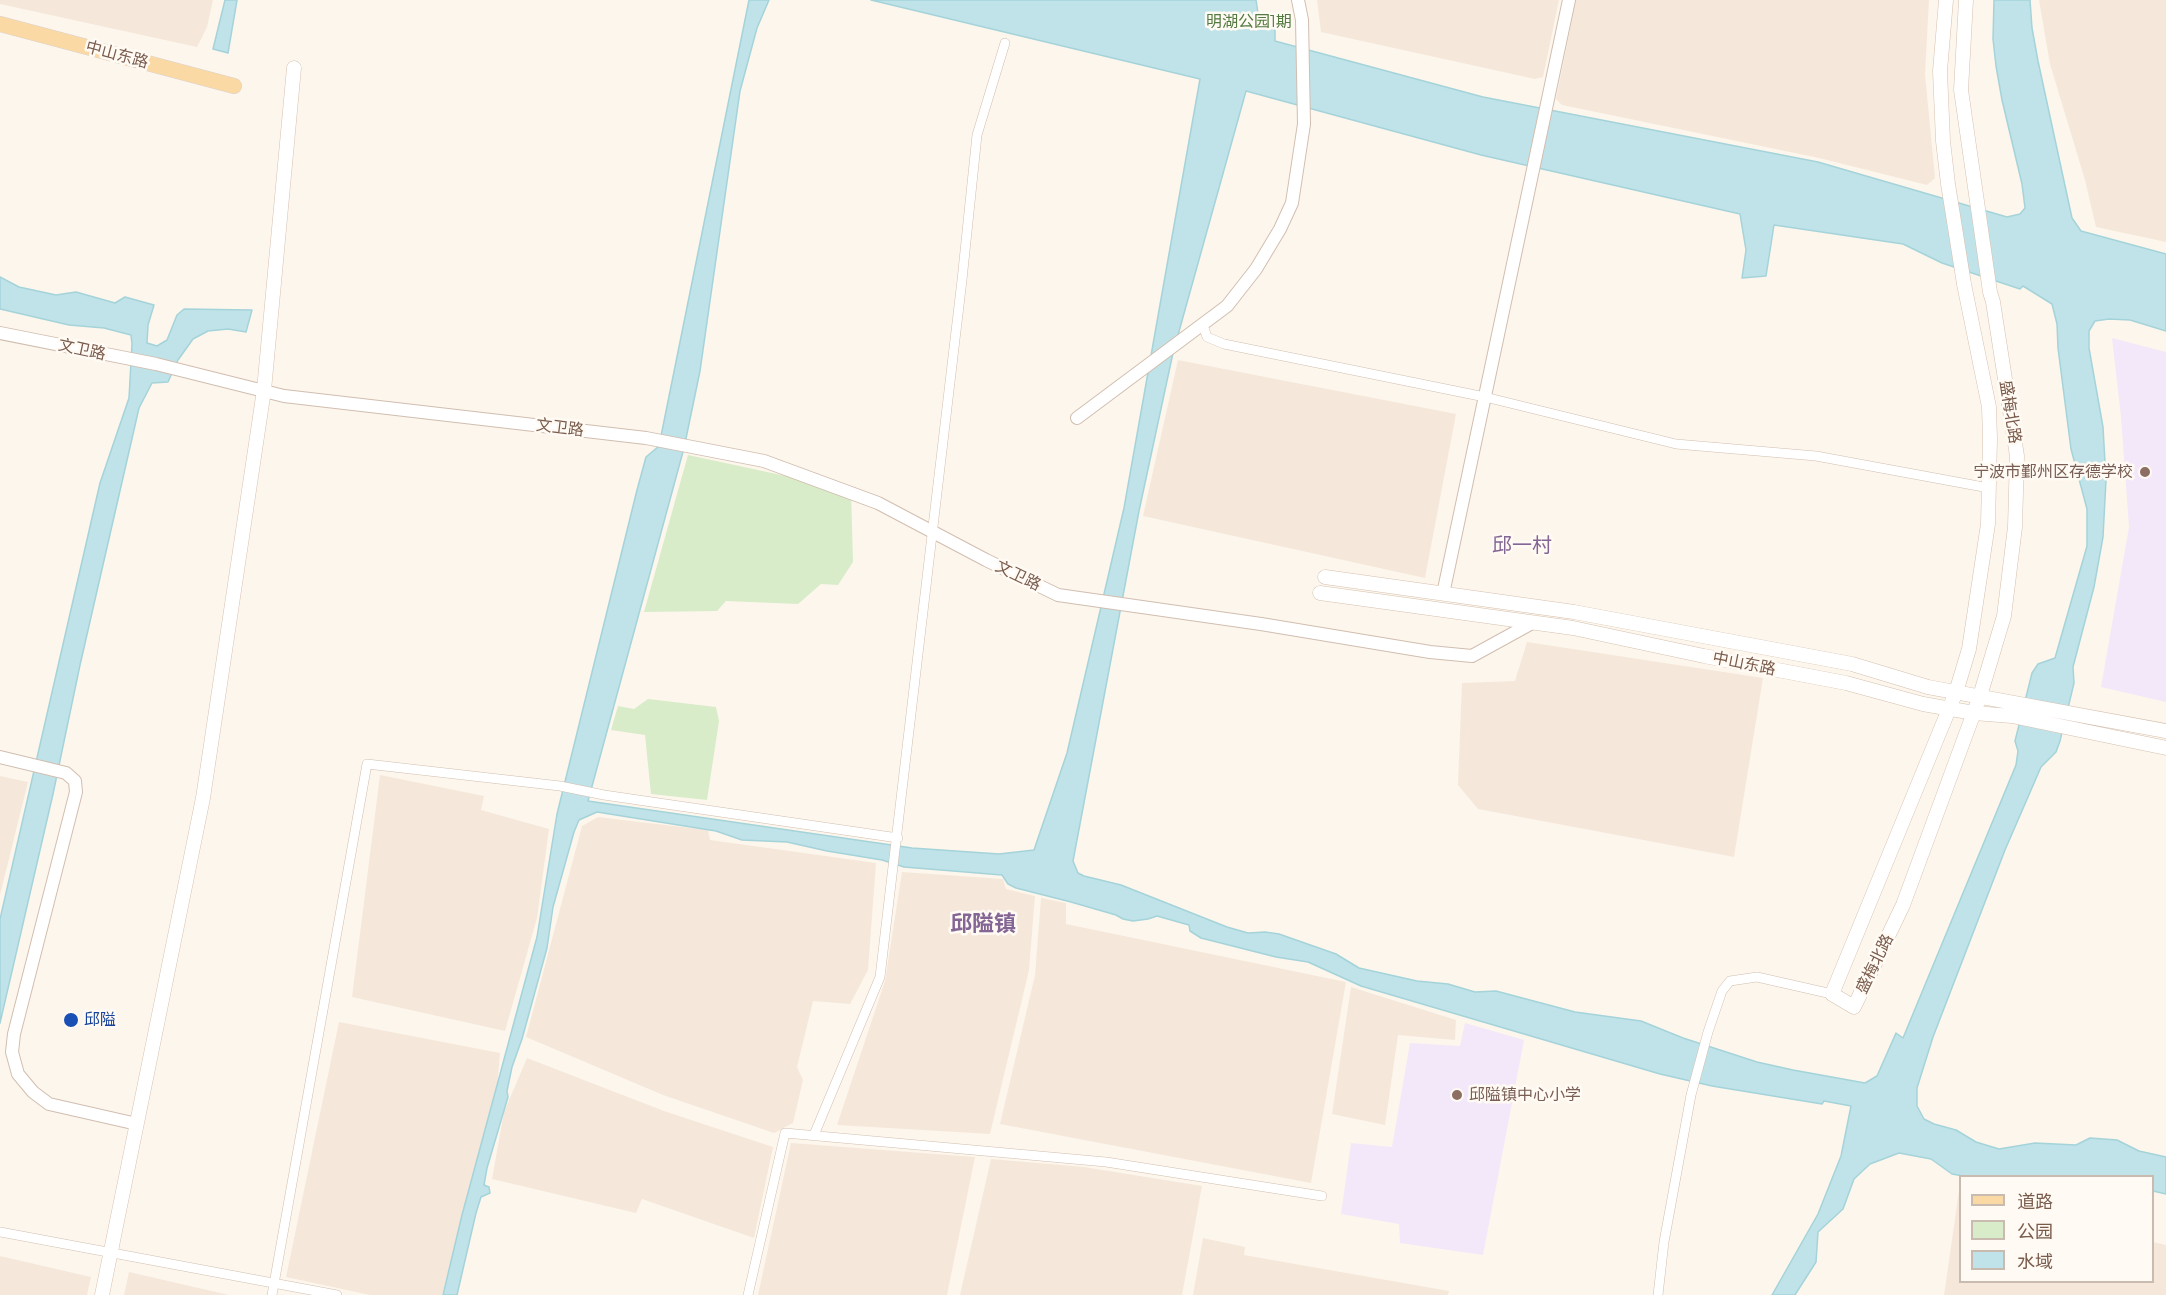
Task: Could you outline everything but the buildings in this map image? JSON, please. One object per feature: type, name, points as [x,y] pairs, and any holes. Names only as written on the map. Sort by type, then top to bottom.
[{"type":"main road","name":"盛梅北路","points":[[1946,0],[1940,71],[1948,184],[1964,284],[1989,407],[1988,524],[1969,649],[1956,692],[1832,994],[1854,1007],[1903,905],[1980,696],[2004,616],[2015,527],[2017,456],[1990,292],[1961,90],[1966,0]]},
{"type":"main road","name":"中山东路","points":[[0,24],[234,86]]},
{"type":"main road","points":[[102,1295],[202,798],[264,390],[294,68]]},
{"type":"main road","name":"中山东路","points":[[1325,577],[1574,612],[1852,664],[1928,687],[1980,696],[2071,729],[2166,748]]},
{"type":"main road","name":"中山东路","points":[[1320,593],[1573,628],[1846,683],[1923,704],[1974,713],[2015,710],[2073,713],[2166,731]]},
{"type":"street","points":[[1077,418],[1227,306],[1256,269],[1280,229],[1292,203],[1304,124],[1302,20],[1298,0]]},
{"type":"street","points":[[1443,594],[1569,0]]},
{"type":"street","points":[[814,1135],[880,977],[898,838],[977,135],[1005,43]]},
{"type":"street","points":[[1203,325],[1207,337],[1224,344],[1485,397],[1676,444],[1816,456],[1989,488]]},
{"type":"street","name":"文卫路","points":[[0,333],[156,364],[284,396],[646,438],[764,461],[878,503],[1058,595],[1261,624],[1430,652],[1472,656],[1532,623]]},
{"type":"street","points":[[0,757],[66,773],[75,781],[76,792],[14,1034],[12,1052],[18,1074],[33,1092],[49,1104],[137,1124]]},
{"type":"street","points":[[272,1295],[367,764],[560,786],[604,795],[898,838]]},
{"type":"street","points":[[1658,1295],[1664,1242],[1691,1095],[1722,991],[1730,981],[1757,977],[1832,994]]},
{"type":"street","points":[[748,1295],[785,1133],[1106,1162],[1322,1196]]},
{"type":"street","points":[[0,1232],[337,1295]]},
{"type":"shaded area","points":[[0,0],[213,0],[207,27],[197,47],[0,4]]},
{"type":"shaded area","points":[[1317,0],[1559,0],[1543,77],[1535,79],[1321,32]]},
{"type":"shaded area","points":[[1576,0],[1929,0],[1925,74],[1935,178],[1927,185],[1819,158],[1562,105],[1556,99]]},
{"type":"shaded area","points":[[2039,0],[2166,0],[2166,242],[2096,227],[2085,180],[2050,64]]},
{"type":"shaded area","name":"宁波市鄞州区存德学校","points":[[2112,338],[2166,352],[2166,702],[2101,687],[2129,527],[2121,417]]},
{"type":"shaded area","points":[[1178,360],[1456,414],[1425,578],[1143,516]]},
{"type":"shaded area","points":[[1527,642],[1763,678],[1734,857],[1478,809],[1458,785],[1462,683],[1515,681]]},
{"type":"shaded area","points":[[380,775],[484,796],[481,810],[549,829],[537,918],[505,1031],[352,997]]},
{"type":"shaded area","points":[[0,776],[28,782],[0,895]]},
{"type":"shaded area","points":[[598,817],[708,830],[710,840],[876,863],[868,970],[850,1004],[813,1001],[797,1067],[803,1080],[793,1123],[774,1133],[663,1095],[526,1037],[582,826]]},
{"type":"shaded area","points":[[902,872],[1003,879],[1006,889],[1035,896],[1029,970],[990,1134],[837,1125],[885,981]]},
{"type":"shaded area","points":[[1041,898],[1066,903],[1066,924],[1346,982],[1311,1183],[1000,1124],[1035,975]]},
{"type":"shaded area","points":[[1351,987],[1456,1020],[1455,1040],[1398,1035],[1385,1125],[1332,1114]]},
{"type":"shaded area","points":[[339,1022],[500,1053],[497,1088],[442,1295],[370,1295],[286,1277]]},
{"type":"shaded area","name":"邱隘镇中心小学","points":[[1465,1023],[1524,1040],[1483,1255],[1400,1243],[1399,1224],[1341,1214],[1351,1143],[1392,1147],[1410,1043],[1460,1046]]},
{"type":"shaded area","points":[[527,1058],[664,1111],[773,1147],[754,1238],[642,1199],[636,1213],[492,1179],[504,1112]]},
{"type":"shaded area","points":[[791,1143],[975,1157],[947,1295],[758,1295]]},
{"type":"shaded area","points":[[991,1159],[1084,1167],[1202,1186],[1182,1295],[960,1295]]},
{"type":"shaded area","points":[[1959,1191],[1959,1283],[2154,1283],[2154,1242],[2166,1245],[2166,1295],[1944,1295]]},
{"type":"shaded area","points":[[1203,1238],[1245,1247],[1244,1255],[1449,1291],[1448,1295],[1193,1295]]},
{"type":"shaded area","points":[[0,1256],[91,1277],[87,1295],[0,1295]]},
{"type":"shaded area","points":[[129,1272],[229,1295],[124,1295]]},
{"type":"green space","points":[[688,455],[851,490],[853,562],[838,585],[821,584],[798,604],[726,601],[717,611],[644,612]]},
{"type":"green space","points":[[648,699],[716,707],[719,721],[707,800],[651,794],[645,735],[611,730],[618,706],[634,709]]},
{"type":"water","points":[[225,0],[237,0],[228,53],[213,49]]},
{"type":"water","points":[[749,0],[769,0],[757,28],[740,91],[700,371],[684,448],[588,801],[912,848],[999,854],[1034,850],[1067,753],[1124,508],[1200,79],[871,0],[1256,0],[1261,19],[1275,30],[1275,41],[1483,97],[1818,162],[2007,217],[2020,214],[2025,208],[2022,184],[1996,66],[1993,39],[1994,0],[2030,0],[2038,61],[2072,218],[2081,231],[2166,254],[2166,331],[2130,320],[2109,319],[2095,321],[2089,331],[2089,348],[2103,427],[2106,480],[2103,537],[2094,587],[2073,667],[2074,683],[2056,752],[2041,767],[2005,850],[1933,1037],[1917,1088],[1917,1106],[1924,1119],[1956,1130],[1976,1142],[1999,1149],[2035,1143],[2076,1145],[2090,1138],[2117,1140],[2139,1151],[2166,1157],[2166,1194],[2154,1191],[2154,1175],[1959,1175],[1952,1174],[1931,1159],[1899,1153],[1870,1164],[1854,1179],[1843,1209],[1818,1232],[1816,1262],[1795,1295],[1772,1295],[1818,1214],[1841,1156],[1851,1106],[1824,1101],[1822,1104],[1712,1086],[1660,1074],[1361,986],[1308,962],[1276,957],[1201,938],[1190,931],[1189,925],[1157,916],[1133,921],[1123,919],[1116,915],[1016,888],[1008,884],[1002,875],[904,867],[882,860],[787,842],[742,840],[716,831],[597,812],[579,820],[574,832],[553,907],[547,948],[512,1067],[508,1097],[487,1168],[484,1185],[489,1187],[490,1193],[481,1197],[457,1295],[443,1295],[462,1215],[537,937],[557,814],[646,457],[659,446]],"holes":[[[1246,91],[1481,155],[1740,214],[1746,250],[1742,278],[1766,276],[1774,225],[1903,244],[1942,263],[2020,289],[2023,286],[2052,304],[2057,324],[2071,449],[2087,509],[2087,546],[2055,658],[2038,664],[2032,673],[2015,741],[2018,751],[2016,765],[1903,1038],[1896,1033],[1877,1076],[1865,1083],[1793,1070],[1757,1062],[1683,1038],[1641,1021],[1575,1012],[1496,991],[1475,992],[1448,984],[1417,981],[1359,968],[1336,954],[1279,934],[1248,933],[1227,927],[1121,885],[1078,873],[1073,861],[1139,511],[1173,353]]]},
{"type":"water","points":[[0,277],[19,287],[56,295],[76,292],[115,303],[125,297],[154,305],[148,325],[147,343],[157,346],[167,340],[177,315],[184,309],[252,310],[246,332],[228,329],[208,331],[193,339],[178,360],[168,382],[152,383],[139,408],[0,1023],[0,919],[100,483],[129,398],[132,344],[131,335],[104,328],[69,325],[0,309]]},
{"type":"place","name":"宁波市鄞州区存德学校","points":[[2145,472]]},
{"type":"place","name":"邱隘","points":[[71,1020]]},
{"type":"place","name":"邱隘镇中心小学","points":[[1457,1095]]},
{"type":"district","name":"邱一村","points":[[1522,546]]},
{"type":"district","name":"邱隘镇","points":[[983,925]]},
{"type":"park label","name":"明湖公园1期","points":[[1249,22]]}]
